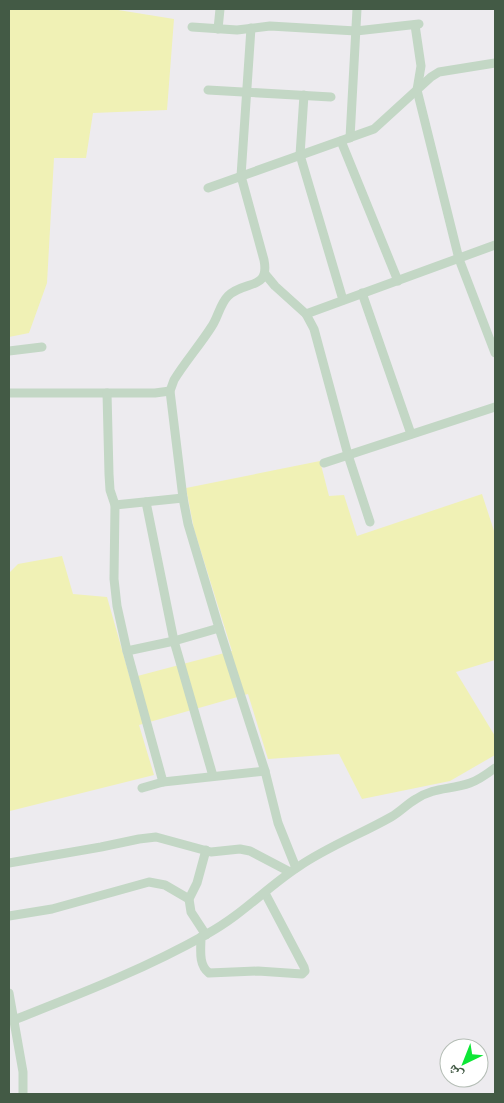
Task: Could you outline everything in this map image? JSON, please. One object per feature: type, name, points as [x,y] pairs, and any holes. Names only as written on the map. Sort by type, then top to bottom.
[{"type":"street","points":[[218,29],[220,9]]},
{"type":"street","points":[[357,9],[345,140],[398,281]]},
{"type":"street","points":[[192,27],[236,30],[270,26],[356,31],[417,24],[422,66],[417,90],[459,259],[495,352]]},
{"type":"street","points":[[252,28],[241,176],[264,260],[265,274],[263,279],[257,283],[239,289],[227,297],[212,326],[174,380],[170,391],[188,524],[219,628],[266,771],[278,822],[293,870]]},
{"type":"street","points":[[208,188],[374,129],[439,72],[458,67],[495,63]]},
{"type":"street","points":[[208,90],[331,96]]},
{"type":"street","points":[[304,95],[300,155],[343,300]]},
{"type":"street","points":[[306,314],[495,245]]},
{"type":"street","points":[[265,274],[275,286],[306,314],[314,328],[348,455],[370,522]]},
{"type":"street","points":[[362,294],[411,434]]},
{"type":"street","points":[[9,351],[42,347]]},
{"type":"street","points":[[9,393],[156,393],[170,391]]},
{"type":"street","points":[[106,393],[108,474],[110,490],[115,505],[114,579],[117,606],[127,651],[163,782]]},
{"type":"street","points":[[324,462],[495,407]]},
{"type":"street","points":[[115,505],[183,498]]},
{"type":"street","points":[[146,502],[174,641],[213,776]]},
{"type":"street","points":[[127,651],[174,641],[219,628]]},
{"type":"street","points":[[14,1020],[128,975],[204,936],[245,910],[293,870],[316,855],[393,816],[424,794],[436,789],[469,784],[480,779],[495,768]]},
{"type":"street","points":[[142,788],[163,782],[266,771]]},
{"type":"street","points":[[9,863],[148,838],[166,839],[216,852],[240,849],[250,851],[293,870]]},
{"type":"street","points":[[206,850],[197,883],[189,899],[191,912],[204,936],[202,960],[204,970],[209,973],[258,971],[302,974],[305,971],[265,893]]},
{"type":"street","points":[[9,916],[52,909],[149,882],[165,885],[189,899]]},
{"type":"street","points":[[9,993],[14,1020],[12,1044],[22,1072],[23,1094]]},
{"type":"green space","points":[[9,9],[112,9],[174,19],[167,110],[93,113],[86,158],[54,158],[47,283],[29,333],[9,337]]},
{"type":"green space","points":[[320,461],[329,496],[344,495],[357,536],[482,494],[495,534],[495,660],[456,672],[495,736],[495,755],[450,781],[362,799],[339,754],[268,759],[248,694],[139,725],[154,775],[10,811],[9,573],[18,564],[62,556],[73,594],[107,597],[130,678],[232,651],[194,529],[186,488]]}]
